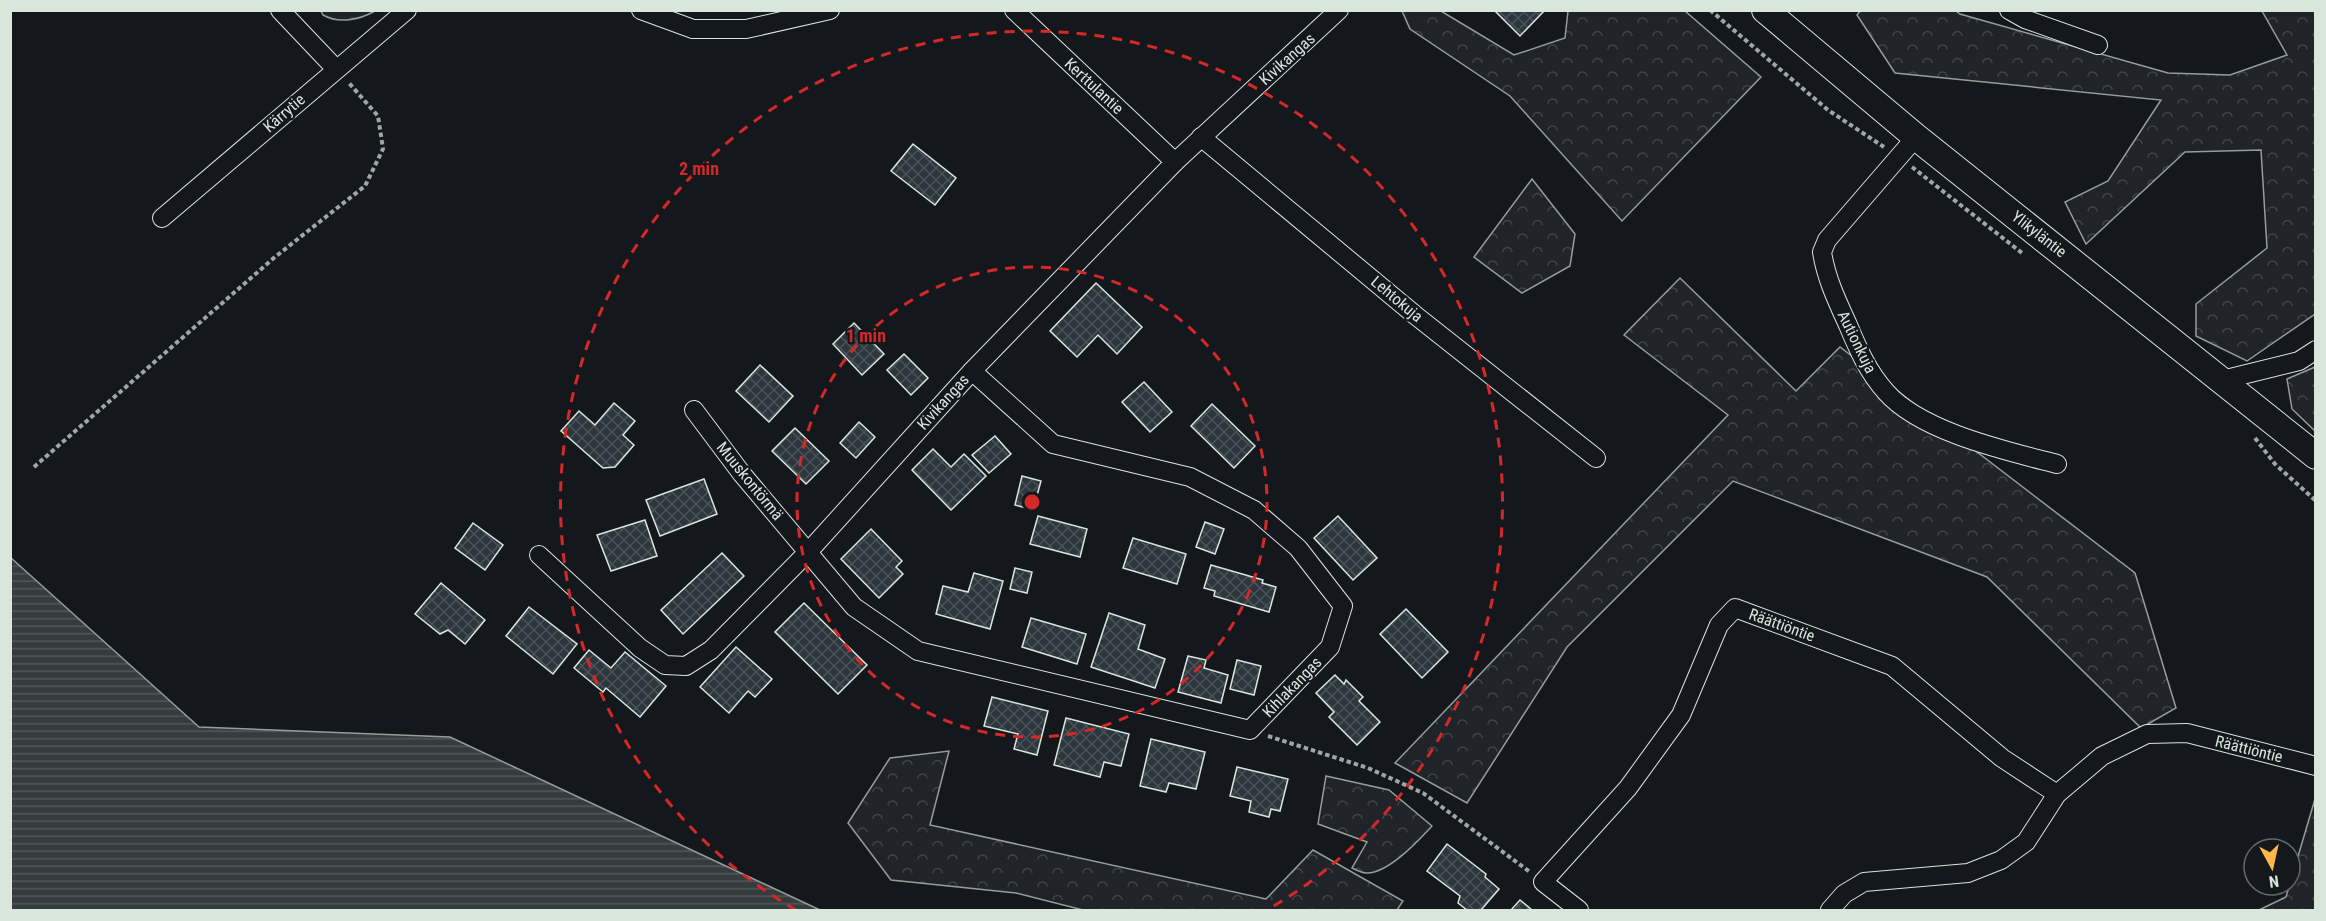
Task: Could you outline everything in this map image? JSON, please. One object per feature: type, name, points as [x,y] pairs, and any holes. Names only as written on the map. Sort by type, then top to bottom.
[{"type":"main road","name":"Ylikyläntie","points":[[1765,10],[1916,137],[2316,456]]},
{"type":"street","points":[[280,10],[336,69]]},
{"type":"street","name":"Kärrytie","points":[[162,218],[407,10]]},
{"type":"street","points":[[641,10],[693,28],[746,29],[830,10]]},
{"type":"street","name":"Kerttulantie","points":[[1014,10],[1175,162]]},
{"type":"street","name":"Kivikangas","points":[[539,555],[640,648],[665,665],[686,666],[711,650],[809,551],[972,371],[1175,162],[1339,10]]},
{"type":"street","points":[[2009,10],[2025,19],[2098,45]]},
{"type":"street","name":"Lehtokuja","points":[[1201,137],[1415,315],[1596,458]]},
{"type":"street","name":"Autionkuja","points":[[1916,137],[1827,240],[1822,252],[1830,286],[1865,365],[1887,394],[1926,421],[1997,448],[2058,464]]},
{"type":"street","points":[[2222,380],[2299,361],[2316,350]]},
{"type":"street","name":"Kihlakangas","points":[[809,551],[854,607],[918,651],[1250,730],[1330,647],[1343,606],[1298,548],[1254,510],[1190,477],[1053,444],[972,371]]},
{"type":"street","name":"Muuskontörmä","points":[[694,410],[742,474],[809,551]]},
{"type":"street","name":"Räättiöntie","points":[[1543,882],[1629,788],[1681,715],[1719,625],[1735,608],[1892,666],[2002,758],[2057,794]]},
{"type":"street","name":"Räättiöntie","points":[[1830,910],[1844,894],[1864,882],[1968,873],[2001,860],[2026,842],[2057,794],[2102,756],[2147,734],[2187,734],[2316,766]]},
{"type":"street","points":[[1543,882],[1579,910]]},
{"type":"path","points":[[1710,10],[1828,110],[1899,157],[2031,260]]},
{"type":"path","points":[[34,467],[275,257],[365,186],[383,149],[378,116],[336,69]]},
{"type":"path","points":[[2254,436],[2275,464],[2316,501]]},
{"type":"path","points":[[1250,730],[1368,768],[1422,793],[1543,882]]},
{"type":"green space","points":[[321,10],[375,11],[356,19],[342,20],[329,18],[323,15]]},
{"type":"green space","points":[[1861,10],[1956,11],[2168,73],[2230,75],[2287,55],[2262,11],[2315,11],[2315,314],[2247,361],[2196,336],[2196,304],[2267,248],[2261,150],[2185,152],[2086,244],[2065,202],[2108,181],[2161,100],[1895,73],[1857,15]]},
{"type":"green space","points":[[1402,11],[1441,11],[1514,55],[1565,38],[1568,11],[1685,11],[1761,77],[1622,221],[1510,96],[1410,29]]},
{"type":"green space","points":[[1532,179],[1575,234],[1570,266],[1522,293],[1474,257]]},
{"type":"green space","points":[[1680,278],[1796,391],[1840,347],[2135,573],[2176,708],[2141,728],[1987,577],[1733,481],[1567,647],[1467,803],[1395,763],[1728,415],[1624,335]]},
{"type":"green space","points":[[2315,367],[2315,431],[2292,409],[2287,379]]},
{"type":"green space","points":[[949,751],[930,825],[1266,899],[1313,850],[1403,901],[1397,910],[1083,910],[1016,893],[891,880],[848,823],[890,758]]},
{"type":"green space","points":[[1326,776],[1389,790],[1432,826],[1393,863],[1375,872],[1366,873],[1355,870],[1352,868],[1367,842],[1318,824]]},
{"type":"green space","points":[[2315,799],[2315,910],[2259,910],[2286,897],[2302,897],[2302,843]]},
{"type":"shaded area","points":[[10,557],[199,727],[450,737],[820,910],[11,910]]},
{"type":"building","points":[[1494,10],[1545,10],[1520,36]]},
{"type":"building","points":[[913,144],[956,178],[935,205],[891,171]]},
{"type":"building","points":[[1096,283],[1142,327],[1117,354],[1098,335],[1077,357],[1050,331]]},
{"type":"building","points":[[854,323],[884,354],[862,375],[833,344]]},
{"type":"building","points":[[904,354],[928,378],[911,395],[887,370]]},
{"type":"building","points":[[760,365],[793,396],[769,422],[736,391]]},
{"type":"building","points":[[1144,382],[1172,412],[1150,432],[1122,402]]},
{"type":"building","points":[[614,403],[635,421],[623,435],[634,445],[615,467],[603,468],[561,431],[579,411],[595,425]]},
{"type":"building","points":[[1212,404],[1255,446],[1234,468],[1191,426]]},
{"type":"building","points":[[859,422],[875,437],[856,458],[840,443]]},
{"type":"building","points":[[795,428],[829,461],[806,484],[772,451]]},
{"type":"building","points":[[995,436],[1011,454],[989,473],[972,455]]},
{"type":"building","points":[[933,449],[951,467],[964,454],[986,476],[951,510],[912,470]]},
{"type":"building","points":[[1022,476],[1041,481],[1033,510],[1015,505]]},
{"type":"building","points":[[704,479],[717,514],[660,536],[646,500]]},
{"type":"building","points":[[1038,516],[1087,529],[1080,557],[1030,544]]},
{"type":"building","points":[[1338,516],[1377,558],[1353,580],[1314,538]]},
{"type":"building","points":[[645,520],[657,556],[611,571],[597,535]]},
{"type":"building","points":[[1205,522],[1224,529],[1215,554],[1196,547]]},
{"type":"building","points":[[473,523],[503,545],[485,570],[455,548]]},
{"type":"building","points":[[871,529],[902,561],[896,567],[903,574],[879,598],[841,559]]},
{"type":"building","points":[[1133,538],[1186,554],[1177,584],[1123,568]]},
{"type":"building","points":[[722,553],[744,576],[683,634],[661,610]]},
{"type":"building","points":[[1211,565],[1263,580],[1262,583],[1276,587],[1269,612],[1214,596],[1215,591],[1204,588]]},
{"type":"building","points":[[1015,568],[1032,572],[1027,593],[1010,589]]},
{"type":"building","points":[[974,573],[1003,581],[990,629],[936,614],[943,586],[968,592]]},
{"type":"building","points":[[441,583],[485,620],[465,644],[448,630],[440,634],[415,614]]},
{"type":"building","points":[[804,603],[867,665],[838,694],[775,632]]},
{"type":"building","points":[[529,607],[577,644],[553,674],[506,636]]},
{"type":"building","points":[[1406,609],[1448,652],[1422,678],[1380,634]]},
{"type":"building","points":[[1109,613],[1145,625],[1138,649],[1165,659],[1155,688],[1091,667]]},
{"type":"building","points":[[1031,618],[1086,634],[1077,664],[1022,647]]},
{"type":"building","points":[[736,647],[772,679],[755,697],[748,691],[729,713],[700,687]]},
{"type":"building","points":[[589,650],[611,668],[625,652],[666,686],[640,717],[606,688],[603,692],[574,668]]},
{"type":"building","points":[[1188,656],[1206,660],[1204,668],[1228,675],[1221,703],[1178,692]]},
{"type":"building","points":[[1237,660],[1261,666],[1254,695],[1230,689]]},
{"type":"building","points":[[1335,675],[1344,684],[1346,680],[1363,697],[1359,701],[1380,722],[1357,745],[1329,717],[1334,712],[1316,693]]},
{"type":"building","points":[[992,697],[1048,711],[1037,755],[1014,749],[1018,734],[984,726]]},
{"type":"building","points":[[1066,718],[1129,734],[1121,766],[1104,762],[1100,777],[1054,765]]},
{"type":"building","points":[[1151,739],[1205,752],[1196,789],[1169,783],[1166,792],[1140,786]]},
{"type":"building","points":[[1237,767],[1288,779],[1280,811],[1271,809],[1269,817],[1249,812],[1251,801],[1230,796]]},
{"type":"building","points":[[1447,844],[1486,874],[1485,877],[1499,889],[1481,910],[1467,910],[1458,903],[1460,896],[1427,871]]},
{"type":"building","points":[[1520,900],[1532,910],[1511,910]]}]
